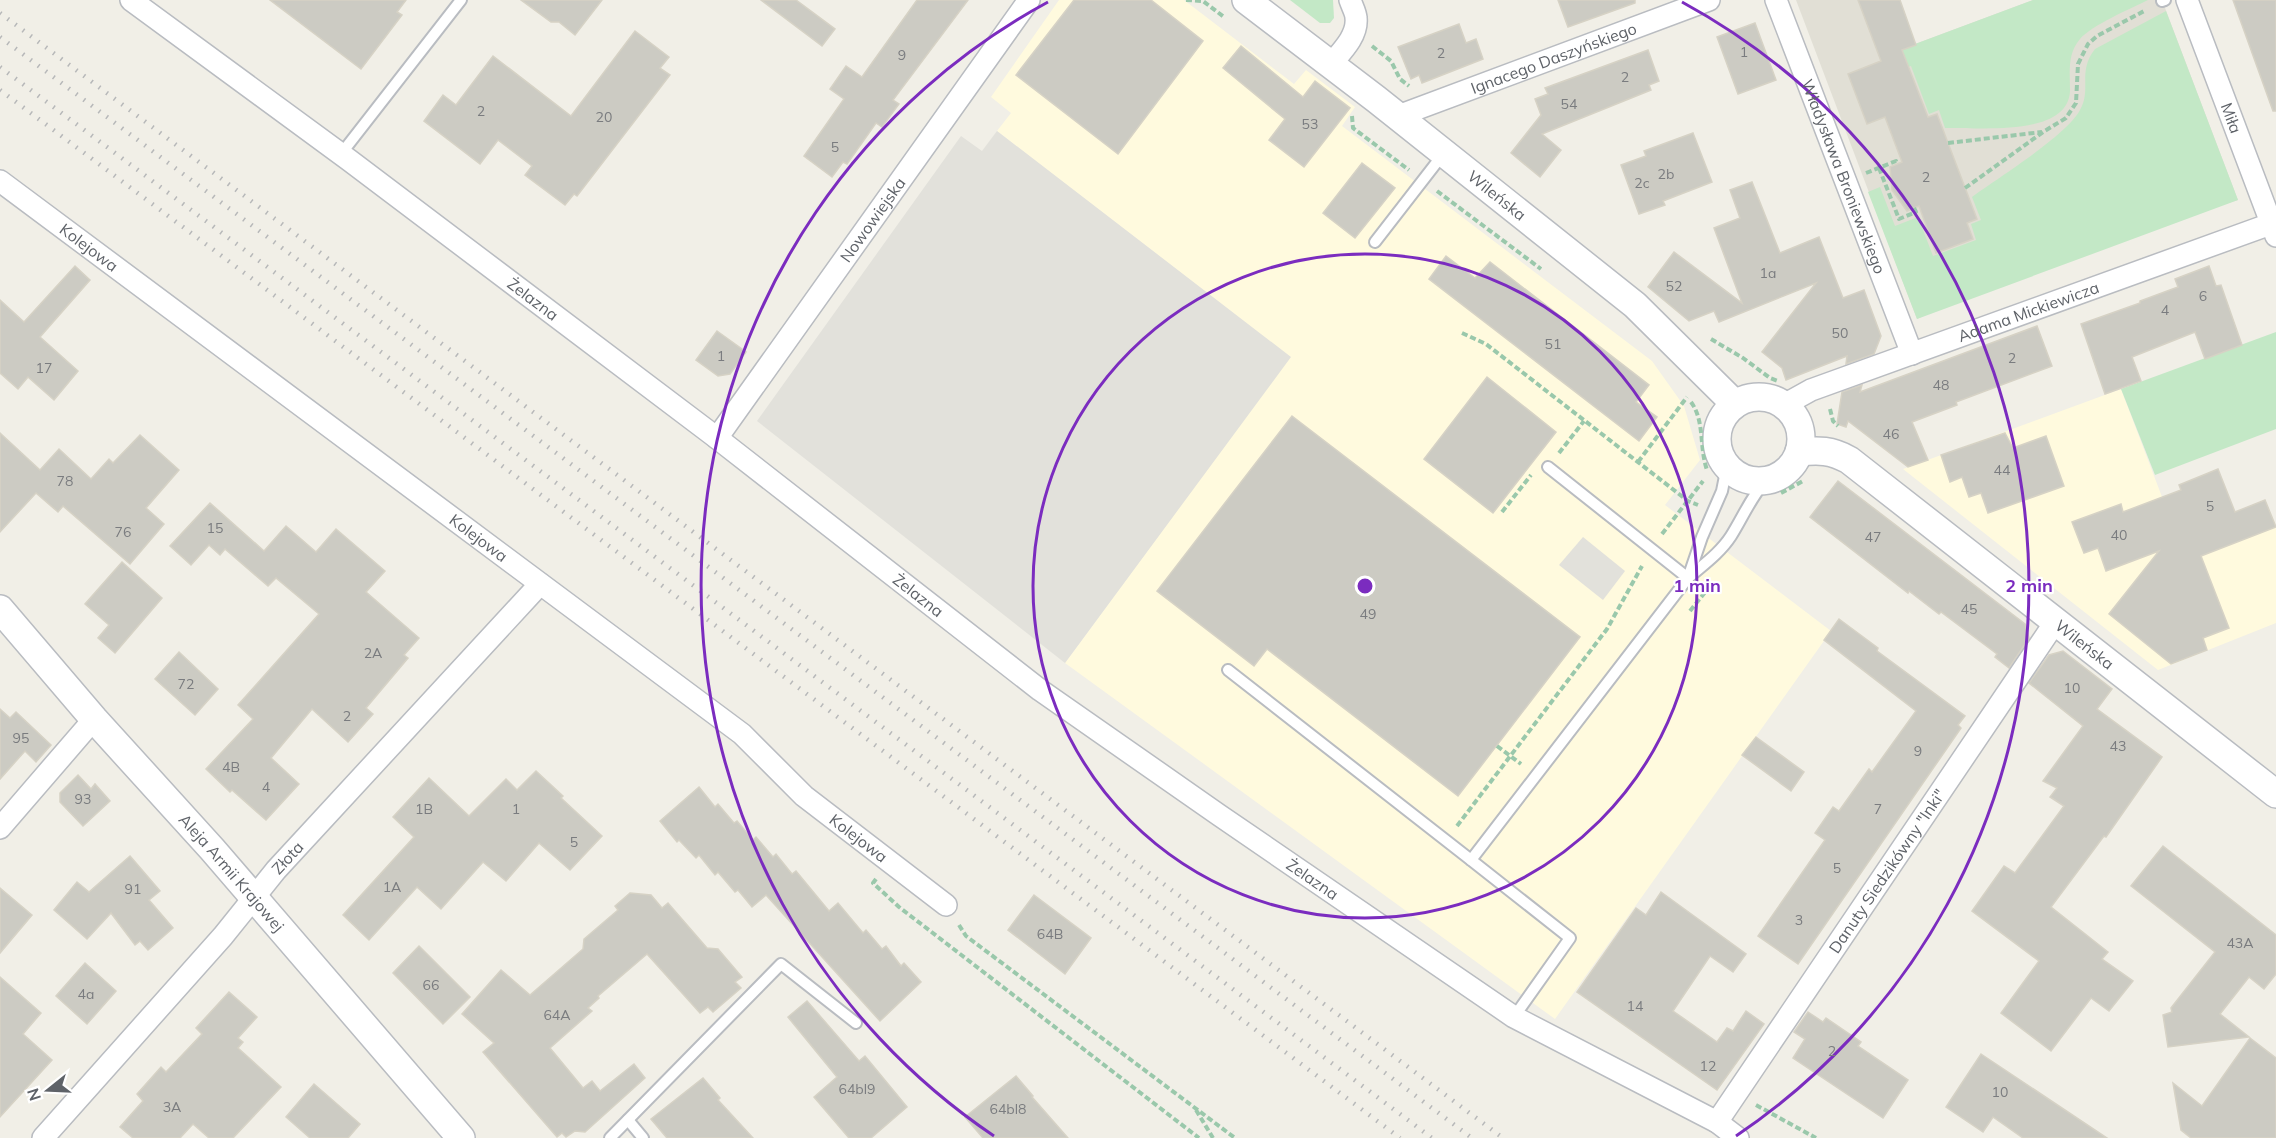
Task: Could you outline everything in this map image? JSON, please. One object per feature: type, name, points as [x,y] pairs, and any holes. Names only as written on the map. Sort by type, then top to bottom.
[{"type":"street","name":"Żelazna","points":[[131,0],[341,154],[717,438],[1050,696],[1514,1017],[1717,1122],[1738,1138]]},
{"type":"street","name":"Nowowiejska","points":[[717,438],[1029,0]]},
{"type":"street","name":"Wileńska","points":[[1246,0],[1398,116],[1635,305],[1736,404]]},
{"type":"street","points":[[1331,64],[1352,38],[1354,32],[1357,19],[1350,0]]},
{"type":"street","name":"Ignacego Daszyńskiego","points":[[1398,116],[1709,0]]},
{"type":"street","name":"Władysława Broniewskiego","points":[[1776,0],[1912,354]]},
{"type":"street","name":"Miła","points":[[2187,0],[2274,227]]},
{"type":"street","name":"Kolejowa","points":[[0,181],[742,734],[804,796],[946,905]]},
{"type":"street","name":"Adama Mickiewicza","points":[[1784,405],[1811,390],[2274,227]]},
{"type":"street","points":[[1755,397],[1784,405],[1797,421],[1800,431],[1799,452],[1786,471],[1766,480],[1744,478],[1727,466],[1718,445],[1718,433],[1727,412],[1736,404],[1755,397]]},
{"type":"street","name":"Wileńska","points":[[1799,452],[1824,450],[1837,453],[1849,460],[2276,794]]},
{"type":"street","name":"Złota","points":[[43,1138],[223,936],[276,870],[540,584]]},
{"type":"street","name":"Aleja Armii Krajowej","points":[[0,609],[94,719],[254,898],[460,1138]]},
{"type":"street","name":"Danuty Siedzikówny \"Inki\"","points":[[1717,1122],[2056,621]]},
{"type":"street","points":[[0,828],[94,719]]},
{"type":"lane","points":[[341,154],[460,0]]},
{"type":"lane","points":[[1375,242],[1444,153]]},
{"type":"lane","points":[[1688,578],[1702,537],[1722,491],[1727,466]]},
{"type":"lane","points":[[1548,467],[1688,578]]},
{"type":"lane","points":[[1471,860],[1688,578],[1720,550],[1731,536],[1756,491],[1766,480]]},
{"type":"lane","points":[[1228,670],[1570,938],[1514,1017]]},
{"type":"lane","points":[[610,1138],[781,964],[856,1023]]},
{"type":"lane","points":[[628,1120],[643,1138]]},
{"type":"path","points":[[1965,188],[2066,118],[2076,103],[2078,64],[2088,44],[2097,36],[2164,0]]},
{"type":"path","points":[[1353,128],[1545,272]]},
{"type":"path","points":[[1948,143],[2043,132]]},
{"type":"path","points":[[1862,174],[1896,161],[1897,164]]},
{"type":"path","points":[[1879,168],[1899,219],[1916,212],[1914,208]]},
{"type":"path","points":[[1462,333],[1486,344],[1688,501],[1704,507]]},
{"type":"path","points":[[1445,840],[1607,629],[1651,549],[1708,475],[1703,458],[1698,412],[1681,388]]},
{"type":"path","points":[[1638,462],[1687,397]]},
{"type":"path","points":[[1830,408],[1833,421],[1840,427]]},
{"type":"path","points":[[1548,467],[1584,421]]},
{"type":"path","points":[[1502,512],[1535,470]]},
{"type":"path","points":[[1497,746],[1536,776]]},
{"type":"path","points":[[889,861],[873,883],[899,907],[1199,1138]]},
{"type":"path","points":[[946,905],[966,936],[1235,1138]]},
{"type":"path","points":[[1736,1094],[1816,1138]]},
{"type":"path","points":[[1194,1107],[1213,1138]]},
{"type":"shaded area","points":[[1059,0],[1184,0],[1294,84],[1306,70],[1355,107],[1342,126],[1652,361],[1684,406],[1700,460],[1665,505],[1831,631],[1555,1019],[1065,663],[1290,357],[997,131],[1011,113],[991,97]]},
{"type":"shaded area","points":[[1796,0],[1880,0],[1899,50],[2033,0],[2162,0],[2238,200],[2053,258],[1917,319]]},
{"type":"shaded area","points":[[997,131],[1291,357],[1065,663],[757,421],[961,136],[982,151]]},
{"type":"shaded area","points":[[2121,389],[2186,560],[2276,527],[2276,623],[2158,670],[1903,469]]},
{"type":"shaded area","points":[[1583,537],[1625,571],[1603,600],[1559,565]]},
{"type":"green space","points":[[1290,0],[1333,0],[1334,18],[1330,23],[1320,23]]},
{"type":"green space","points":[[2033,0],[2148,0],[2102,23],[2080,39],[2071,57],[2070,91],[2065,106],[2054,116],[2038,123],[2018,127],[1945,128],[1939,110],[1929,114],[1911,66],[1905,68],[1899,50]]},
{"type":"green space","points":[[2166,11],[2238,200],[1917,319],[1868,192],[1880,187],[1895,226],[1918,217],[1933,256],[1976,240],[1971,224],[1981,220],[1972,197],[2047,144],[2072,120],[2083,102],[2087,65],[2095,49]]},
{"type":"green space","points":[[2276,332],[2276,429],[2155,475],[2121,389]]},
{"type":"building","points":[[270,0],[406,0],[397,12],[402,15],[361,69]]},
{"type":"building","points":[[521,0],[602,0],[575,35],[559,22],[551,22]]},
{"type":"building","points":[[761,0],[796,0],[835,29],[822,46]]},
{"type":"building","points":[[917,0],[968,0],[893,100],[899,104],[882,127],[876,123],[847,164],[843,162],[832,177],[804,156],[844,99],[830,89],[846,66],[862,77]]},
{"type":"building","points":[[1074,0],[1151,0],[1203,41],[1118,154],[1016,75]]},
{"type":"building","points":[[1558,0],[1635,0],[1635,3],[1568,27]]},
{"type":"building","points":[[1858,0],[1900,0],[1916,45],[1902,50],[1928,117],[1937,114],[1977,219],[1967,223],[1973,239],[1936,253],[1919,206],[1907,211],[1892,190],[1890,167],[1902,162],[1885,117],[1867,124],[1848,74],[1881,61]]},
{"type":"building","points":[[2233,0],[2276,0],[2276,111],[2273,111]]},
{"type":"building","points":[[1755,23],[1776,80],[1738,94],[1717,37]]},
{"type":"building","points":[[1459,24],[1466,43],[1476,39],[1483,59],[1422,83],[1419,75],[1411,79],[1398,47]]},
{"type":"building","points":[[635,31],[669,57],[660,68],[670,75],[577,196],[574,194],[565,205],[525,175],[532,166],[498,140],[480,164],[424,121],[443,95],[456,105],[493,56],[571,116]]},
{"type":"building","points":[[1241,46],[1303,97],[1315,81],[1350,108],[1304,167],[1269,140],[1285,119],[1223,68]]},
{"type":"building","points":[[1648,50],[1659,81],[1649,85],[1651,90],[1542,134],[1561,150],[1540,177],[1511,153],[1541,115],[1535,99],[1548,94],[1545,88]]},
{"type":"building","points":[[1693,133],[1712,182],[1663,201],[1665,205],[1639,214],[1621,165],[1646,156],[1644,151]]},
{"type":"building","points":[[1362,163],[1395,188],[1355,238],[1323,213]]},
{"type":"building","points":[[1752,182],[1780,253],[1819,237],[1843,298],[1864,290],[1881,336],[1874,354],[1846,364],[1847,356],[1786,380],[1782,368],[1762,352],[1816,283],[1719,322],[1714,311],[1689,321],[1648,287],[1674,252],[1742,303],[1714,228],[1740,218],[1730,190]]},
{"type":"building","points":[[1446,256],[1475,278],[1490,262],[1649,385],[1636,402],[1657,417],[1639,441],[1429,279]]},
{"type":"building","points":[[75,266],[90,280],[40,337],[78,371],[54,400],[28,377],[18,389],[0,373],[0,300],[24,322]]},
{"type":"building","points":[[2209,266],[2216,286],[2221,285],[2242,345],[2205,359],[2195,332],[2132,357],[2141,381],[2105,394],[2081,324],[2178,287],[2175,279]]},
{"type":"building","points":[[2037,326],[2052,366],[1956,402],[1957,405],[1912,422],[1928,460],[1908,467],[1848,421],[1846,427],[1837,424],[1842,392],[1862,385],[1860,392]]},
{"type":"building","points":[[717,331],[746,352],[730,374],[718,376],[696,360]]},
{"type":"building","points":[[1487,377],[1556,432],[1493,513],[1424,459]]},
{"type":"building","points":[[1292,416],[1580,637],[1458,796],[1267,649],[1254,666],[1157,591]]},
{"type":"building","points":[[0,433],[40,470],[59,449],[91,479],[109,459],[113,463],[140,435],[179,470],[146,508],[164,524],[130,564],[63,506],[58,512],[36,493],[0,532]]},
{"type":"building","points":[[2005,433],[2013,448],[2046,436],[2064,486],[1988,513],[1981,493],[1969,497],[1962,477],[1950,482],[1941,455]]},
{"type":"building","points":[[2218,469],[2235,512],[2265,500],[2276,527],[2201,556],[2229,628],[2203,638],[2207,650],[2171,664],[2109,614],[2159,551],[2106,571],[2098,548],[2084,553],[2072,522],[2121,504],[2123,512],[2181,490],[2179,485]]},
{"type":"building","points":[[1838,481],[2025,624],[2029,638],[2009,668],[1995,657],[1997,654],[1941,612],[1939,614],[1909,591],[1908,593],[1810,517]]},
{"type":"building","points":[[210,503],[264,551],[286,526],[316,552],[336,529],[385,571],[366,592],[419,638],[404,655],[408,658],[366,708],[373,714],[348,742],[312,709],[271,758],[299,784],[266,820],[232,790],[230,792],[206,769],[253,719],[238,705],[319,614],[276,578],[268,586],[225,549],[220,555],[209,545],[191,565],[170,546]]},
{"type":"building","points":[[122,562],[162,598],[115,653],[98,638],[109,625],[85,604]]},
{"type":"building","points":[[1839,619],[1878,648],[1877,651],[1965,716],[1958,725],[1961,728],[1798,964],[1758,936],[1825,840],[1815,833],[1833,807],[1839,811],[1869,769],[1872,772],[1916,711],[1824,640]]},
{"type":"building","points":[[2063,651],[2112,689],[2097,709],[2162,757],[2106,837],[2104,836],[2051,907],[2108,952],[2102,959],[2133,981],[2109,1011],[2091,998],[2051,1051],[2001,1013],[2039,961],[1972,911],[2004,866],[2015,873],[2064,806],[2050,797],[2057,788],[2043,781],[2083,726],[2029,683],[2049,655]]},
{"type":"building","points":[[179,652],[218,689],[195,715],[155,679]]},
{"type":"building","points":[[0,709],[10,718],[16,712],[51,745],[36,762],[25,751],[0,779]]},
{"type":"building","points":[[1756,737],[1804,772],[1791,791],[1742,755]]},
{"type":"building","points":[[536,771],[602,836],[570,870],[539,843],[506,881],[483,862],[441,909],[417,887],[369,940],[343,915],[414,837],[393,817],[429,778],[469,816],[506,779],[517,790]]},
{"type":"building","points":[[78,775],[91,789],[95,784],[110,801],[83,826],[60,802],[60,793]]},
{"type":"building","points":[[699,787],[715,807],[718,804],[753,840],[756,837],[773,857],[776,854],[792,874],[796,871],[829,911],[838,903],[863,933],[866,930],[882,949],[886,946],[901,966],[904,963],[921,982],[880,1021],[766,895],[752,907],[738,890],[735,892],[718,872],[715,875],[699,855],[696,858],[679,840],[677,842],[660,821]]},
{"type":"building","points":[[2163,846],[2276,935],[2276,974],[2264,989],[2249,977],[2220,1014],[2249,1037],[2168,1047],[2163,1015],[2172,1012],[2171,1008],[2215,952],[2131,886]]},
{"type":"building","points":[[130,856],[160,891],[149,900],[173,928],[148,950],[140,941],[135,945],[111,913],[87,939],[54,910],[77,882],[89,892]]},
{"type":"building","points":[[0,888],[32,915],[0,953]]},
{"type":"building","points":[[1661,892],[1746,954],[1733,972],[1710,956],[1673,1011],[1717,1042],[1727,1028],[1733,1031],[1746,1011],[1764,1024],[1717,1090],[1577,992],[1636,908],[1646,915]]},
{"type":"building","points":[[630,893],[651,895],[662,908],[668,903],[707,948],[718,949],[742,977],[735,982],[741,988],[713,1012],[708,1007],[700,1013],[647,954],[598,996],[599,998],[588,1008],[592,1011],[550,1048],[583,1088],[592,1081],[600,1091],[634,1064],[645,1078],[585,1132],[575,1131],[566,1137],[562,1133],[557,1137],[483,1052],[494,1043],[462,1014],[501,970],[530,995],[583,949],[584,939],[618,910],[615,906]]},
{"type":"building","points":[[1034,895],[1091,938],[1065,974],[1008,930]]},
{"type":"building","points":[[419,946],[470,997],[443,1024],[393,973]]},
{"type":"building","points":[[85,963],[116,991],[87,1024],[56,996]]},
{"type":"building","points":[[0,977],[41,1013],[23,1034],[52,1060],[0,1117]]},
{"type":"building","points":[[229,992],[257,1017],[238,1038],[243,1042],[238,1048],[281,1087],[233,1138],[209,1138],[193,1124],[180,1138],[133,1138],[120,1127],[143,1101],[137,1094],[161,1067],[166,1072],[202,1034],[196,1028]]},
{"type":"building","points":[[807,1001],[859,1061],[865,1056],[907,1107],[871,1138],[849,1138],[814,1097],[837,1077],[788,1017]]},
{"type":"building","points":[[1808,1012],[1823,1022],[1826,1018],[1861,1042],[1858,1046],[1908,1080],[1883,1118],[1793,1058],[1805,1039],[1794,1032]]},
{"type":"building","points":[[2250,1038],[2276,1058],[2276,1138],[2191,1138],[2181,1130],[2173,1083],[2202,1106]]},
{"type":"building","points":[[1981,1054],[2107,1138],[2023,1138],[1993,1117],[1983,1132],[1946,1107]]},
{"type":"building","points":[[1016,1076],[1068,1138],[983,1138],[965,1117]]},
{"type":"building","points":[[703,1078],[720,1098],[718,1100],[753,1138],[667,1138],[651,1119]]},
{"type":"building","points":[[314,1084],[360,1124],[348,1138],[310,1138],[286,1117]]},
{"type":"railway","points":[[0,13],[1503,1138]]},
{"type":"railway","points":[[0,37],[1472,1138]]},
{"type":"railway","points":[[0,67],[1432,1138]]},
{"type":"railway","points":[[0,90],[1400,1138]]}]
